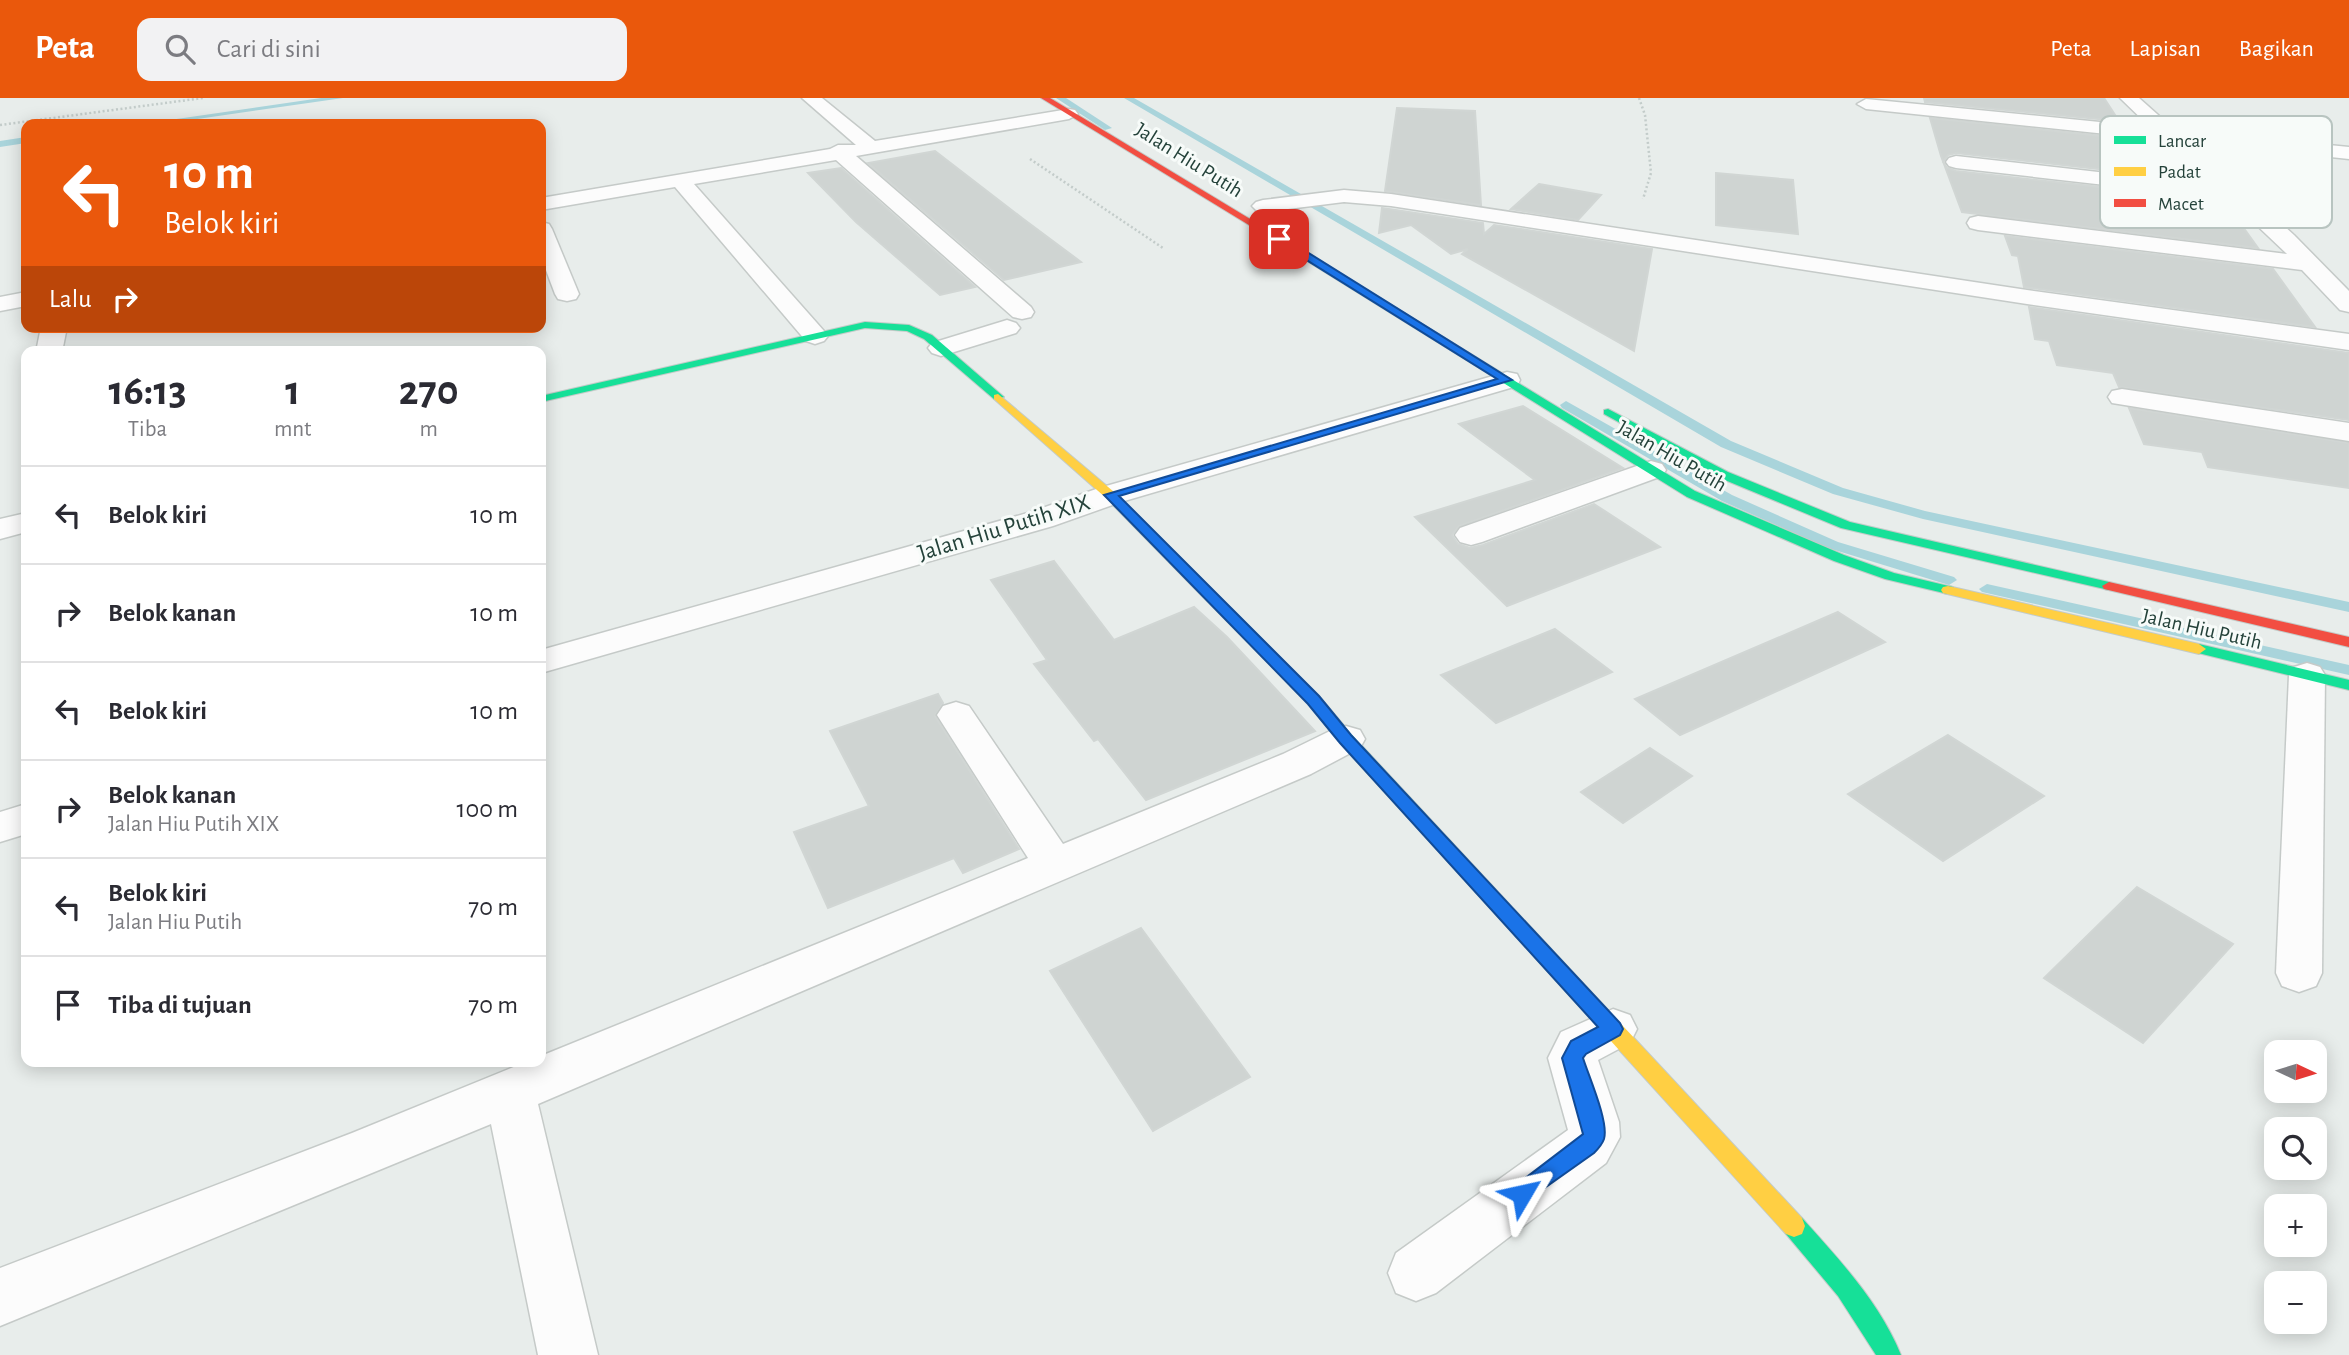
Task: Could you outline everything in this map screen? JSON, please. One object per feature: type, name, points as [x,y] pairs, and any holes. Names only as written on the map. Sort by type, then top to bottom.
[{"type":"street","points":[[811,98],[869,146]]},
{"type":"street","name":"Jalan Hiu Putih","points":[[1045,98],[1148,158],[1691,495],[1756,526],[1890,576],[2349,685]]},
{"type":"street","points":[[2129,98],[2151,116]]},
{"type":"street","points":[[1866,104],[2100,126]]},
{"type":"street","points":[[546,203],[838,151],[1069,114]]},
{"type":"street","points":[[838,151],[1014,320],[941,348]]},
{"type":"street","points":[[1956,162],[2100,178]]},
{"type":"street","points":[[680,180],[815,336]]},
{"type":"street","points":[[1255,201],[1344,196],[1391,200],[2027,297],[2349,342]]},
{"type":"street","points":[[1255,201],[1284,218]]},
{"type":"street","points":[[1978,223],[2309,264]]},
{"type":"street","points":[[2272,228],[2349,305]]},
{"type":"street","points":[[546,242],[567,294]]},
{"type":"street","points":[[1364,292],[1385,287]]},
{"type":"street","points":[[0,304],[21,300]]},
{"type":"street","points":[[546,398],[865,324],[909,328],[928,337],[1110,495],[1314,700],[1346,739],[1834,1270],[1871,1320],[1889,1355]]},
{"type":"street","name":"Jalan Hiu Putih XIX","points":[[546,661],[1042,519],[1110,495],[1507,380]]},
{"type":"street","points":[[2122,397],[2349,432]]},
{"type":"street","points":[[1592,402],[1713,471],[1801,510],[1846,525],[2349,642]]},
{"type":"street","points":[[1471,535],[1651,470]]},
{"type":"street","points":[[0,529],[21,524]]},
{"type":"street","points":[[2300,973],[2307,676]]},
{"type":"street","points":[[956,715],[1055,865]]},
{"type":"street","points":[[0,1297],[510,1093],[1297,764],[1346,739]]},
{"type":"street","points":[[0,827],[21,821]]},
{"type":"street","points":[[1416,1273],[1587,1146],[1594,1137],[1592,1122],[1573,1058],[1578,1047],[1613,1029]]},
{"type":"street","points":[[510,1093],[568,1355]]},
{"type":"path","points":[[45,119],[202,98]]},
{"type":"path","points":[[1632,235],[1651,173],[1646,114],[1639,98]]},
{"type":"path","points":[[0,125],[21,122]]},
{"type":"path","points":[[982,127],[1163,248]]},
{"type":"building","points":[[1924,98],[2104,98],[2116,116],[2100,116],[2100,119],[1925,102]]},
{"type":"building","points":[[1397,108],[1475,111],[1481,205],[1385,191]]},
{"type":"building","points":[[1930,118],[2100,136],[2100,169],[1956,153],[1948,155],[1943,162]]},
{"type":"building","points":[[935,151],[1081,262],[1004,280],[868,163]]},
{"type":"building","points":[[1944,163],[1947,168],[1956,171],[2100,187],[2100,228],[2244,228],[2258,248],[1962,212]]},
{"type":"building","points":[[841,168],[975,287],[940,295],[856,222],[808,173]]},
{"type":"building","points":[[1716,173],[1793,180],[1798,234],[1716,225]]},
{"type":"building","points":[[1539,184],[1601,195],[1578,220],[1511,209]]},
{"type":"building","points":[[1382,208],[1483,223],[1484,234],[1494,225],[1652,249],[1634,351],[1462,254],[1468,249],[1451,254],[1411,225],[1379,233]]},
{"type":"building","points":[[2005,236],[2273,269],[2315,327],[2024,287],[2018,256],[2012,255]]},
{"type":"building","points":[[2029,307],[2349,353],[2349,420],[2119,387],[2113,373],[2057,365],[2049,341],[2035,339]]},
{"type":"building","points":[[1523,406],[1623,468],[1459,526],[1452,535],[1458,544],[1470,548],[1483,545],[1594,504],[1660,547],[1507,606],[1415,517],[1535,480],[1459,424]]},
{"type":"building","points":[[2129,408],[2349,443],[2349,488],[2208,467],[2202,452],[2144,444]]},
{"type":"building","points":[[1054,561],[1114,640],[1194,607],[1227,637],[1315,731],[1146,800],[1098,739],[1094,741],[1034,664],[1047,660],[991,580]]},
{"type":"building","points":[[1838,612],[1885,642],[1680,735],[1635,699]]},
{"type":"building","points":[[1555,629],[1612,672],[1496,723],[1441,675]]},
{"type":"building","points":[[938,694],[943,703],[935,716],[1019,849],[963,873],[954,858],[828,908],[794,832],[869,806],[830,731]]},
{"type":"building","points":[[1948,735],[2044,796],[1943,861],[1848,794]]},
{"type":"building","points":[[1650,748],[1692,776],[1623,823],[1581,792]]},
{"type":"building","points":[[2137,887],[2233,944],[2143,1043],[2044,978]]},
{"type":"building","points":[[1141,928],[1250,1077],[1153,1131],[1050,971]]},
{"type":"waterway","points":[[183,119],[339,98]]},
{"type":"waterway","points":[[1060,98],[1108,128]]},
{"type":"waterway","points":[[1128,98],[1726,444],[1838,491],[1923,515],[2349,607]]},
{"type":"waterway","points":[[0,144],[21,141]]},
{"type":"waterway","points":[[1566,405],[1727,498],[1833,545],[1949,580]]},
{"type":"waterway","points":[[1987,589],[2349,670]]},
{"type":"traffic: fast","points":[[1265,231],[1691,494],[1839,558],[1890,576],[1948,590]]},
{"type":"traffic: fast","points":[[546,398],[865,325],[909,328],[928,337],[998,397]]},
{"type":"traffic: fast","points":[[1608,412],[1724,475],[1846,525],[2109,586]]},
{"type":"traffic: fast","points":[[1213,599],[1314,700],[1346,739],[1588,1002]]},
{"type":"traffic: fast","points":[[2199,649],[2349,685]]},
{"type":"traffic: fast","points":[[1794,1226],[1846,1288],[1889,1355]]},
{"type":"traffic: slow","points":[[998,397],[1110,495],[1213,599]]},
{"type":"traffic: slow","points":[[1948,590],[2199,649]]},
{"type":"traffic: slow","points":[[1588,1002],[1794,1226]]},
{"type":"traffic: jam","points":[[1045,98],[1265,231]]},
{"type":"traffic: jam","points":[[2109,586],[2349,642]]},
{"type":"route","points":[[1279,239],[1507,380],[1110,495],[1314,700],[1346,739],[1613,1029],[1578,1047],[1573,1058],[1594,1137],[1587,1146],[1522,1194]]}]
